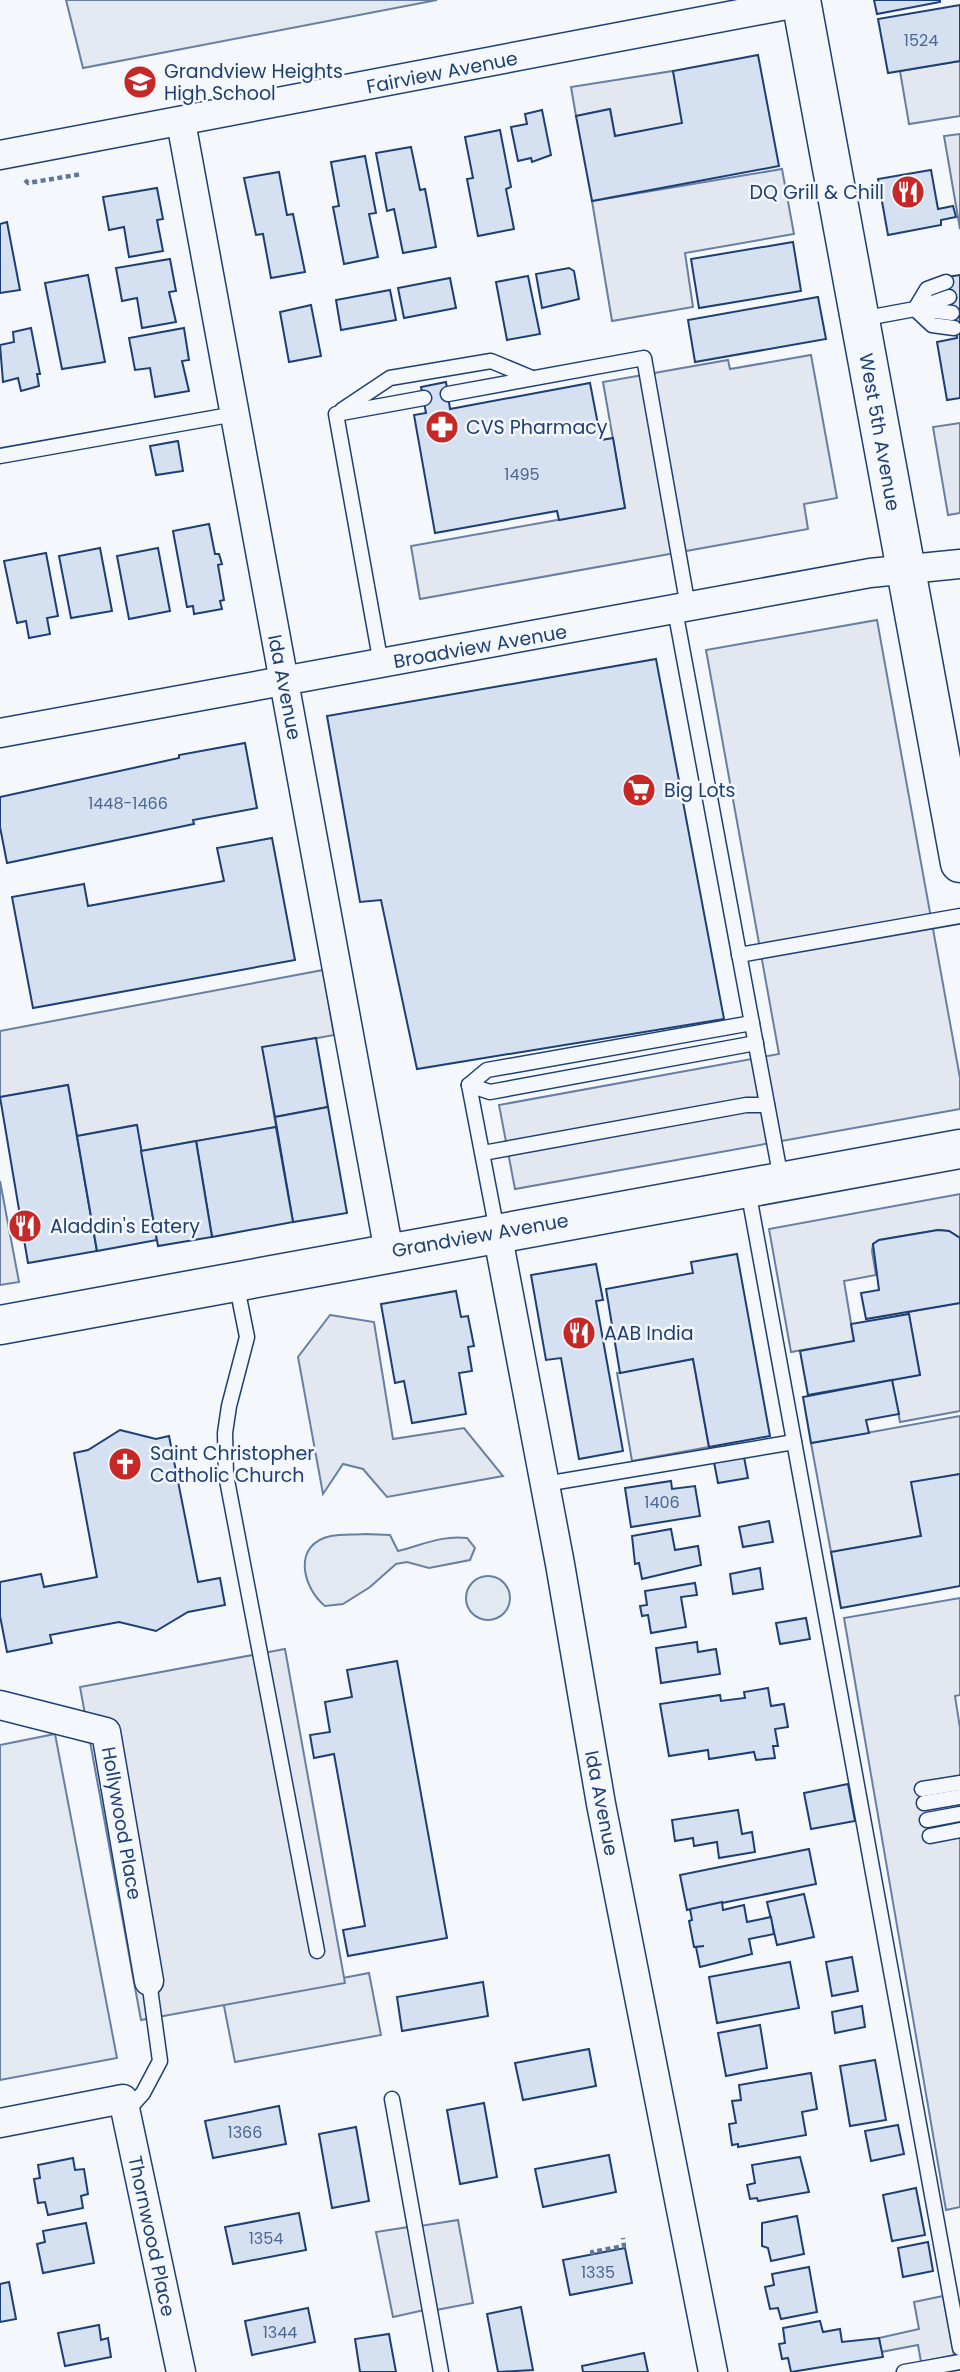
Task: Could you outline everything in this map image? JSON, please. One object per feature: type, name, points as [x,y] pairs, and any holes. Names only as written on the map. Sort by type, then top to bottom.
[{"type":"main road","name":"West 5th Avenue","points":[[801,1],[960,863]]},
{"type":"main road","name":"Grandview Avenue","points":[[0,1325],[764,1182],[960,1149]]},
{"type":"street","name":"Fairview Avenue","points":[[0,155],[801,1]]},
{"type":"street","name":"Ida Avenue","points":[[181,122],[389,1252]]},
{"type":"street","name":"Broadview Avenue","points":[[0,733],[870,572],[960,564]]},
{"type":"street","name":"Ida Avenue","points":[[497,1232],[545,1484],[601,1804],[713,2372]]},
{"type":"street","name":"Hollywood Place","points":[[0,1705],[106,1732],[149,1981]]},
{"type":"street","points":[[0,2123],[124,2106]]},
{"type":"street","name":"Thornwood Place","points":[[124,2106],[181,2372]]},
{"type":"lane","points":[[915,309],[927,289],[946,282]]},
{"type":"lane","points":[[859,320],[915,309],[949,297]]},
{"type":"lane","points":[[915,309],[932,325],[953,320]]},
{"type":"lane","points":[[447,394],[644,358],[739,955],[767,1105],[764,1182],[794,1442],[960,2347]]},
{"type":"lane","points":[[336,414],[390,379],[403,376],[491,361],[533,378]]},
{"type":"lane","points":[[336,414],[424,398]]},
{"type":"lane","points":[[0,456],[235,414]]},
{"type":"lane","points":[[336,414],[381,664]]},
{"type":"lane","points":[[739,955],[960,916]]},
{"type":"lane","points":[[469,1085],[487,1070],[752,1023]]},
{"type":"lane","points":[[469,1085],[490,1091],[755,1043]]},
{"type":"lane","points":[[469,1085],[497,1232]]},
{"type":"lane","points":[[483,1153],[746,1105],[767,1105]]},
{"type":"lane","points":[[236,1280],[247,1337],[228,1415],[226,1475],[317,1951]]},
{"type":"lane","points":[[545,1484],[794,1442]]},
{"type":"lane","points":[[960,1783],[923,1796],[960,1797]]},
{"type":"lane","points":[[928,1820],[960,1814]]},
{"type":"lane","points":[[930,1836],[960,1830]]},
{"type":"lane","points":[[124,2106],[143,2093],[160,2061],[149,1981]]},
{"type":"lane","points":[[393,2099],[441,2372]]},
{"type":"lane","points":[[904,2372],[960,2361]]},
{"type":"path","points":[[593,2255],[592,2252],[624,2246],[623,2238]]},
{"type":"shaded area","points":[[66,0],[437,0],[83,68]]},
{"type":"shaded area","points":[[960,61],[960,116],[909,124],[900,71]]},
{"type":"shaded area","points":[[673,71],[685,124],[615,136],[610,109],[576,116],[571,87]]},
{"type":"shaded area","points":[[960,134],[960,229],[944,136]]},
{"type":"shaded area","points":[[782,169],[794,234],[685,253],[693,307],[612,321],[592,201]]},
{"type":"shaded area","points":[[811,355],[837,498],[804,504],[808,529],[420,599],[411,546],[625,508],[603,382],[728,360],[730,369]]},
{"type":"shaded area","points":[[960,423],[960,513],[948,515],[933,427]]},
{"type":"shaded area","points":[[877,620],[960,1078],[960,1109],[515,1189],[499,1105],[779,1054],[706,650]]},
{"type":"shaded area","points":[[323,970],[334,1035],[263,1048],[276,1127],[141,1151],[136,1125],[77,1136],[68,1085],[0,1097],[0,1031]]},
{"type":"shaded area","points":[[0,1181],[19,1282],[0,1285]]},
{"type":"shaded area","points":[[960,1194],[960,1238],[949,1231],[938,1230],[879,1240],[873,1244],[872,1251],[876,1275],[844,1281],[854,1341],[791,1352],[769,1229]]},
{"type":"shaded area","points":[[960,1303],[960,1411],[900,1422],[892,1380],[920,1375],[908,1312]]},
{"type":"shaded area","points":[[330,1315],[374,1322],[393,1439],[464,1428],[503,1476],[387,1497],[363,1469],[343,1464],[323,1494],[298,1357]]},
{"type":"shaded area","points":[[693,1359],[709,1447],[632,1461],[617,1373]]},
{"type":"shaded area","points":[[960,1416],[960,1474],[912,1483],[921,1536],[831,1552],[811,1443]]},
{"type":"shaded area","points":[[390,1535],[398,1551],[458,1537],[467,1538],[475,1548],[470,1560],[429,1568],[407,1562],[396,1564],[370,1587],[343,1604],[325,1606],[317,1598],[307,1578],[306,1557],[310,1548],[331,1536]]},
{"type":"shaded area","points":[[488,1576],[503,1583],[510,1598],[503,1613],[488,1620],[473,1613],[466,1598],[473,1583]]},
{"type":"shaded area","points":[[960,1598],[960,1695],[955,1696],[960,1728],[960,2207],[946,2210],[844,1618]]},
{"type":"shaded area","points":[[285,1649],[345,1983],[141,2020],[80,1687]]},
{"type":"shaded area","points":[[55,1734],[117,2058],[0,2080],[0,1745]]},
{"type":"shaded area","points":[[369,1973],[381,2035],[235,2062],[223,2001]]},
{"type":"shaded area","points":[[458,2220],[473,2303],[436,2310],[420,2226]]},
{"type":"shaded area","points":[[415,2226],[429,2309],[393,2317],[376,2232]]},
{"type":"shaded area","points":[[943,2296],[954,2355],[921,2362],[918,2345],[881,2352],[879,2338],[919,2329],[914,2302]]},
{"type":"building","points":[[874,0],[940,0],[940,2],[877,14]]},
{"type":"building","points":[[960,5],[960,61],[888,73],[878,19]]},
{"type":"building","points":[[758,55],[779,166],[592,201],[576,116],[610,109],[615,136],[682,123],[673,71]]},
{"type":"building","points":[[542,110],[551,155],[532,162],[531,158],[518,161],[511,127],[527,124],[525,114]]},
{"type":"building","points":[[500,130],[511,187],[506,189],[514,229],[478,236],[467,179],[473,178],[465,137]]},
{"type":"building","points":[[411,147],[420,190],[425,189],[436,247],[403,253],[394,209],[387,211],[376,153]]},
{"type":"building","points":[[365,156],[376,213],[369,214],[378,257],[344,264],[333,207],[339,206],[331,162]]},
{"type":"building","name":"DQ Grill & Chill","points":[[931,170],[938,209],[953,206],[956,217],[941,220],[941,225],[888,235],[878,179]]},
{"type":"building","points":[[279,172],[287,215],[293,214],[305,272],[271,278],[263,234],[256,235],[244,178]]},
{"type":"building","points":[[157,188],[163,219],[157,220],[163,251],[129,257],[124,227],[109,230],[103,197]]},
{"type":"building","points":[[7,222],[20,290],[0,293],[0,224]]},
{"type":"building","points":[[793,242],[801,291],[699,308],[691,259]]},
{"type":"building","points":[[170,259],[176,291],[169,292],[176,322],[142,328],[137,298],[122,301],[116,268]]},
{"type":"building","points":[[569,268],[574,271],[579,299],[542,308],[536,274]]},
{"type":"building","points":[[88,275],[105,362],[62,369],[45,283]]},
{"type":"building","points":[[960,275],[960,398],[947,400],[937,342],[957,338],[946,277]]},
{"type":"building","points":[[528,276],[540,334],[507,340],[496,282]]},
{"type":"building","points":[[450,278],[456,308],[404,318],[398,288]]},
{"type":"building","points":[[390,290],[396,320],[341,330],[336,300]]},
{"type":"building","points":[[818,297],[826,339],[695,362],[688,320]]},
{"type":"building","points":[[311,305],[321,356],[289,362],[280,312]]},
{"type":"building","points":[[31,328],[40,374],[37,374],[39,386],[21,391],[18,378],[3,382],[0,345],[14,342],[13,332]]},
{"type":"building","points":[[184,328],[189,360],[182,361],[189,391],[155,397],[150,368],[135,370],[129,338]]},
{"type":"building","name":"CVS Pharmacy","points":[[446,382],[450,409],[590,383],[601,440],[613,438],[625,508],[559,520],[557,511],[435,533],[414,415],[426,413],[421,387]]},
{"type":"building","points":[[178,441],[183,471],[156,475],[150,446]]},
{"type":"building","points":[[209,524],[215,554],[219,554],[222,564],[218,565],[224,600],[220,601],[222,609],[194,614],[193,606],[187,607],[173,531]]},
{"type":"building","points":[[100,548],[112,611],[71,618],[59,556]]},
{"type":"building","points":[[158,548],[170,611],[129,619],[117,556]]},
{"type":"building","points":[[46,553],[58,616],[47,618],[50,634],[29,638],[26,621],[17,623],[4,561]]},
{"type":"building","points":[[656,659],[724,1019],[417,1069],[381,900],[360,902],[327,716]]},
{"type":"building","points":[[245,743],[257,808],[7,863],[0,827],[0,797],[179,758],[179,755]]},
{"type":"building","points":[[272,838],[295,960],[33,1008],[12,897],[84,884],[88,906],[224,881],[217,848]]},
{"type":"building","points":[[316,1038],[328,1107],[275,1117],[262,1047]]},
{"type":"building","points":[[68,1085],[97,1251],[28,1263],[0,1097]]},
{"type":"building","points":[[328,1107],[347,1213],[293,1222],[275,1117]]},
{"type":"building","points":[[137,1125],[157,1240],[97,1251],[77,1136]]},
{"type":"building","points":[[276,1127],[293,1222],[212,1237],[196,1141]]},
{"type":"building","points":[[196,1141],[212,1237],[158,1246],[141,1151]]},
{"type":"building","points":[[938,1230],[949,1231],[960,1238],[960,1303],[866,1319],[861,1293],[879,1290],[873,1244],[879,1240]]},
{"type":"building","points":[[737,1254],[770,1436],[709,1447],[693,1359],[620,1373],[606,1289],[693,1273],[691,1262]]},
{"type":"building","points":[[596,1264],[603,1300],[596,1301],[623,1451],[579,1459],[561,1358],[546,1360],[531,1275]]},
{"type":"building","points":[[456,1291],[461,1317],[468,1316],[474,1346],[468,1347],[472,1371],[459,1373],[466,1414],[412,1423],[404,1381],[395,1383],[381,1304]]},
{"type":"building","points":[[909,1314],[920,1375],[808,1395],[800,1351],[854,1341],[851,1324]]},
{"type":"building","points":[[892,1380],[899,1414],[866,1420],[869,1433],[811,1443],[803,1397]]},
{"type":"building","points":[[120,1430],[156,1439],[169,1436],[198,1582],[220,1578],[225,1605],[188,1612],[156,1631],[119,1622],[50,1635],[52,1643],[7,1652],[0,1616],[0,1582],[41,1574],[44,1587],[97,1577],[74,1453],[88,1450]]},
{"type":"building","points":[[744,1457],[748,1478],[718,1483],[714,1462]]},
{"type":"building","points":[[960,1474],[960,1586],[841,1608],[831,1552],[921,1536],[911,1482]]},
{"type":"building","points":[[671,1481],[672,1489],[695,1486],[700,1516],[631,1527],[625,1488]]},
{"type":"building","points":[[769,1521],[773,1542],[743,1547],[739,1527]]},
{"type":"building","points":[[671,1529],[675,1550],[698,1546],[701,1565],[642,1579],[639,1563],[635,1564],[632,1536]]},
{"type":"building","points":[[760,1568],[763,1589],[733,1594],[730,1574]]},
{"type":"building","points":[[695,1583],[697,1595],[681,1597],[686,1627],[651,1633],[648,1615],[642,1616],[640,1606],[647,1605],[645,1591]]},
{"type":"building","points":[[806,1618],[810,1639],[780,1644],[776,1623]]},
{"type":"building","points":[[697,1642],[698,1652],[716,1649],[720,1674],[661,1683],[656,1648]]},
{"type":"building","points":[[397,1661],[447,1938],[348,1956],[343,1930],[365,1926],[334,1754],[314,1758],[310,1735],[330,1732],[325,1702],[352,1697],[347,1670]]},
{"type":"building","points":[[768,1688],[771,1706],[784,1704],[788,1727],[775,1729],[778,1746],[773,1746],[775,1758],[756,1760],[754,1752],[709,1759],[708,1750],[669,1756],[660,1704],[720,1695],[721,1701],[745,1698],[744,1692]]},
{"type":"building","points":[[848,1784],[855,1821],[811,1829],[804,1793]]},
{"type":"building","points":[[738,1810],[742,1834],[752,1832],[755,1852],[719,1858],[717,1842],[694,1846],[693,1838],[675,1841],[672,1820]]},
{"type":"building","points":[[809,1849],[816,1884],[687,1910],[680,1875]]},
{"type":"building","points":[[804,1894],[814,1937],[777,1945],[767,1902]]},
{"type":"building","points":[[722,1902],[723,1910],[744,1905],[747,1922],[771,1917],[774,1934],[749,1939],[752,1954],[700,1967],[696,1947],[704,1946],[694,1947],[689,1921],[692,1920],[690,1909]]},
{"type":"building","points":[[852,1957],[858,1991],[832,1996],[826,1962]]},
{"type":"building","points":[[790,1962],[799,2008],[717,2023],[709,1977]]},
{"type":"building","points":[[483,1982],[488,2016],[402,2031],[397,1997]]},
{"type":"building","points":[[862,2006],[865,2027],[835,2033],[832,2012]]},
{"type":"building","points":[[760,2025],[767,2068],[726,2076],[718,2033]]},
{"type":"building","points":[[589,2049],[596,2086],[523,2100],[515,2063]]},
{"type":"building","points":[[875,2060],[886,2120],[850,2126],[840,2066]]},
{"type":"building","points":[[811,2073],[817,2109],[802,2112],[806,2135],[738,2147],[738,2144],[732,2145],[729,2124],[736,2123],[732,2101],[741,2100],[739,2085]]},
{"type":"building","points":[[484,2103],[497,2177],[460,2184],[447,2110]]},
{"type":"building","points":[[279,2106],[286,2144],[213,2158],[205,2121]]},
{"type":"building","points":[[898,2125],[904,2154],[871,2161],[865,2131]]},
{"type":"building","points":[[356,2127],[369,2201],[332,2208],[319,2134]]},
{"type":"building","points":[[609,2155],[616,2192],[543,2207],[535,2169]]},
{"type":"building","points":[[800,2157],[809,2192],[758,2201],[757,2198],[750,2199],[747,2185],[755,2183],[752,2165]]},
{"type":"building","points":[[73,2158],[75,2170],[84,2169],[88,2194],[81,2196],[83,2208],[48,2215],[45,2202],[38,2203],[34,2179],[40,2178],[38,2165]]},
{"type":"building","points":[[916,2188],[925,2235],[892,2241],[883,2195]]},
{"type":"building","points":[[299,2213],[306,2250],[233,2264],[225,2227]]},
{"type":"building","points":[[797,2216],[804,2254],[771,2261],[768,2248],[762,2246],[762,2223]]},
{"type":"building","points":[[86,2223],[94,2263],[43,2273],[37,2244],[45,2242],[43,2231]]},
{"type":"building","points":[[928,2242],[933,2271],[903,2277],[898,2248]]},
{"type":"building","points":[[625,2248],[632,2283],[570,2295],[563,2260]]},
{"type":"building","points":[[809,2267],[817,2312],[781,2319],[778,2308],[770,2309],[765,2287],[774,2285],[772,2274]]},
{"type":"building","points":[[9,2282],[16,2319],[0,2322],[0,2284]]},
{"type":"building","points":[[521,2307],[533,2370],[498,2372],[487,2314]]},
{"type":"building","points":[[308,2308],[315,2342],[252,2355],[245,2321]]},
{"type":"building","points":[[820,2321],[823,2332],[840,2329],[842,2342],[879,2338],[883,2357],[791,2372],[788,2358],[782,2359],[779,2344],[785,2343],[783,2328]]},
{"type":"building","points":[[99,2325],[101,2340],[108,2338],[111,2357],[65,2366],[58,2333]]},
{"type":"building","points":[[389,2334],[396,2372],[360,2372],[355,2339]]},
{"type":"building","points":[[644,2353],[648,2372],[583,2372],[582,2366]]},
{"type":"place","name":"Grandview Heights High School","points":[[140,82]]},
{"type":"place","name":"DQ Grill & Chill","points":[[908,192]]},
{"type":"place","name":"CVS Pharmacy","points":[[442,427]]},
{"type":"place","name":"Big Lots","points":[[639,790]]},
{"type":"place","name":"Aladdin's Eatery","points":[[25,1226]]},
{"type":"place","name":"AAB India","points":[[579,1333]]},
{"type":"place","name":"Saint Christopher Catholic Church","points":[[125,1464]]}]
